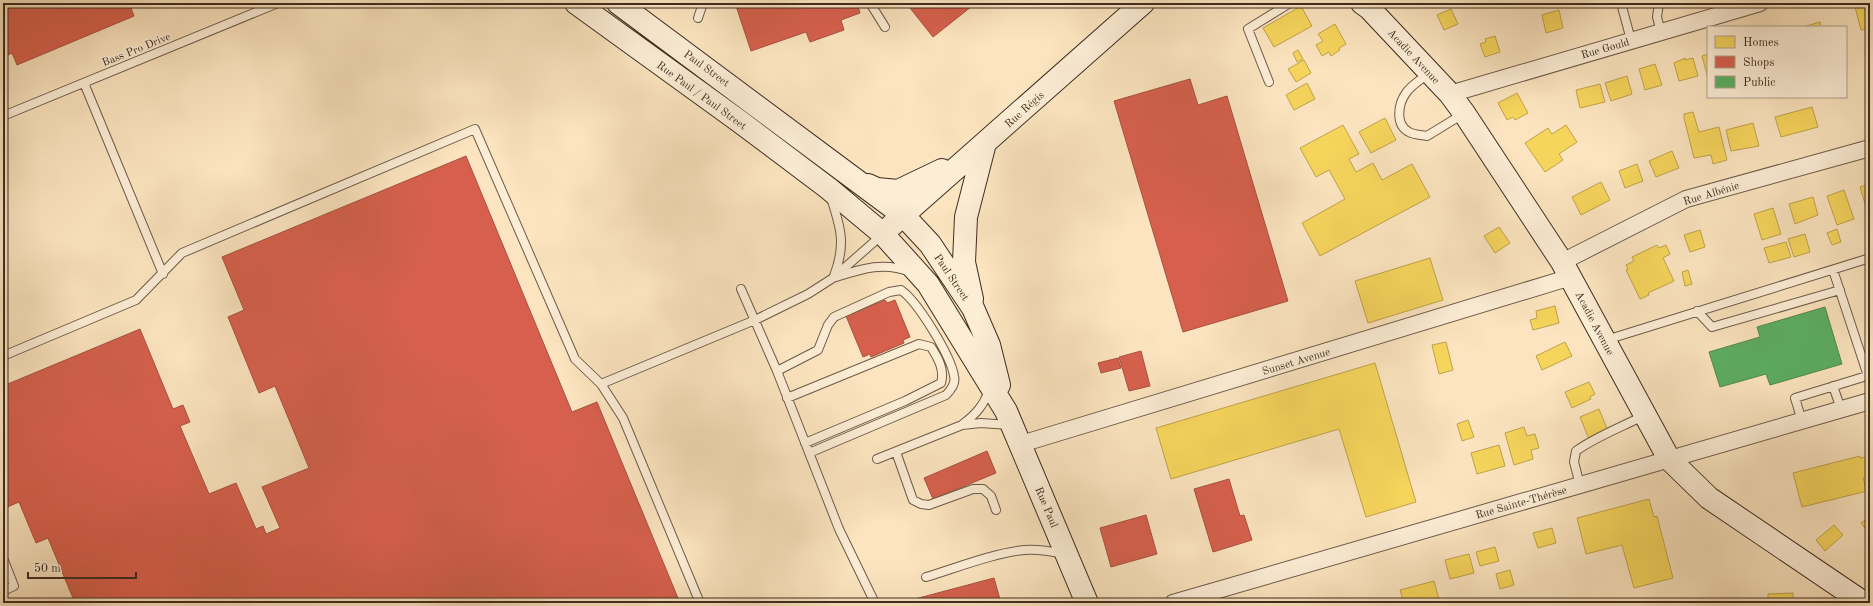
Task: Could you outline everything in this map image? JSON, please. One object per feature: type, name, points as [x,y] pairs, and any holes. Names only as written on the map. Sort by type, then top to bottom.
[{"type":"main road","name":"Rue Paul / Paul Street","points":[[576,3],[739,121],[828,188]]},
{"type":"main road","name":"Paul Street","points":[[618,3],[903,215],[930,244],[973,308],[989,346],[1013,427]]},
{"type":"main road","name":"Rue Régis","points":[[883,234],[1143,3]]},
{"type":"main road","name":"Acadie Avenue","points":[[1362,3],[1369,8],[1430,72],[1450,94],[1464,114],[1567,270],[1669,459],[1708,498],[1864,603]]},
{"type":"main road","points":[[856,179],[877,189],[898,191],[932,176],[985,143]]},
{"type":"main road","points":[[973,308],[964,262],[966,217],[985,143]]},
{"type":"main road","points":[[828,188],[883,234],[928,284],[990,385],[1013,427]]},
{"type":"main road","name":"Rue Paul","points":[[1013,427],[1087,603]]},
{"type":"street","name":"Rue Gould","points":[[1450,94],[1760,3]]},
{"type":"street","name":"Rue Albénie","points":[[1567,270],[1686,199],[1870,148]]},
{"type":"street","name":"Sunset Avenue","points":[[1013,427],[1567,270]]},
{"type":"street","name":"Rue Sainte-Thérèse","points":[[1173,603],[1870,400]]},
{"type":"lane","name":"Bass Pro Drive","points":[[3,116],[278,3]]},
{"type":"lane","points":[[698,18],[703,3]]},
{"type":"lane","points":[[870,3],[885,27]]},
{"type":"lane","points":[[1269,82],[1248,29],[1290,3]]},
{"type":"lane","points":[[1621,3],[1631,40]]},
{"type":"lane","points":[[1659,3],[1656,17],[1661,32]]},
{"type":"lane","points":[[1430,72],[1406,92],[1400,104],[1399,115],[1402,125],[1409,132],[1427,136],[1464,114]]},
{"type":"lane","points":[[84,82],[163,274]]},
{"type":"lane","points":[[3,356],[136,300],[182,253],[475,129],[575,359],[601,384],[623,418],[700,603]]},
{"type":"lane","points":[[828,188],[841,226],[840,261],[833,278]]},
{"type":"lane","points":[[601,384],[755,320],[808,294],[833,278],[883,234]]},
{"type":"lane","points":[[1605,340],[1870,258]]},
{"type":"lane","points":[[833,278],[871,266],[892,267],[908,272],[928,284]]},
{"type":"lane","points":[[1802,421],[1795,398],[1869,376],[1834,270]]},
{"type":"lane","points":[[741,289],[777,371],[839,529],[872,599]]},
{"type":"lane","points":[[777,371],[818,350],[828,325],[834,317],[889,292],[901,290],[908,295],[926,320],[953,371],[955,377],[952,389],[946,395],[809,453]]},
{"type":"lane","points":[[1697,311],[1712,327],[1840,290]]},
{"type":"lane","points":[[787,398],[919,344],[931,347],[938,358],[943,375],[940,383],[905,401],[805,443]]},
{"type":"lane","points":[[962,425],[977,413],[986,399],[990,385]]},
{"type":"lane","points":[[1834,386],[1841,409]]},
{"type":"lane","points":[[1580,485],[1574,462],[1576,451],[1588,442],[1612,433],[1645,415]]},
{"type":"lane","points":[[877,459],[962,425],[981,423],[1013,427]]},
{"type":"lane","points":[[896,452],[913,500],[921,504],[929,505],[973,489],[983,489],[991,496],[996,510]]},
{"type":"lane","points":[[926,577],[988,558],[1023,550],[1043,550],[1067,555]]},
{"type":"lane","points":[[3,558],[14,586],[3,591]]},
{"type":"building: Homes","points":[[1870,3],[1870,28],[1861,30],[1855,7]]},
{"type":"building: Homes","points":[[1301,6],[1312,26],[1274,47],[1263,28]]},
{"type":"building: Homes","points":[[1451,9],[1458,24],[1444,30],[1437,15]]},
{"type":"building: Homes","points":[[1559,10],[1563,28],[1546,33],[1542,15]]},
{"type":"building: Homes","points":[[1820,22],[1821,26],[1806,26]]},
{"type":"building: Homes","points":[[1335,24],[1346,44],[1339,48],[1340,50],[1331,56],[1329,52],[1322,56],[1316,45],[1323,41],[1318,34]]},
{"type":"building: Homes","points":[[1495,36],[1500,52],[1485,57],[1480,44],[1486,42],[1485,39]]},
{"type":"building: Homes","points":[[1298,50],[1303,59],[1297,62],[1293,53]]},
{"type":"building: Homes","points":[[1707,54],[1707,74],[1702,56]]},
{"type":"building: Homes","points":[[1685,58],[1685,60],[1693,58],[1698,76],[1679,81],[1674,63]]},
{"type":"building: Homes","points":[[1304,60],[1311,73],[1296,82],[1288,69]]},
{"type":"building: Homes","points":[[1655,64],[1662,85],[1645,90],[1639,69]]},
{"type":"building: Homes","points":[[1627,76],[1632,94],[1611,101],[1605,83]]},
{"type":"building: Homes","points":[[1307,83],[1315,99],[1294,110],[1286,95]]},
{"type":"building: Homes","points":[[1600,84],[1605,102],[1580,108],[1576,90]]},
{"type":"building: Homes","points":[[1517,93],[1528,113],[1515,120],[1513,117],[1507,120],[1498,103]]},
{"type":"building: Homes","points":[[1812,107],[1818,127],[1781,137],[1775,117]]},
{"type":"building: Homes","points":[[1693,112],[1699,132],[1719,127],[1727,160],[1713,164],[1711,155],[1694,158],[1684,118],[1684,114]]},
{"type":"building: Homes","points":[[1385,118],[1396,140],[1371,153],[1359,132]]},
{"type":"building: Homes","points":[[1753,123],[1759,146],[1731,151],[1726,130]]},
{"type":"building: Homes","points":[[1343,125],[1359,154],[1349,159],[1356,172],[1373,163],[1382,180],[1412,164],[1430,197],[1320,256],[1302,223],[1345,199],[1329,170],[1316,177],[1300,148]]},
{"type":"building: Homes","points":[[1566,125],[1577,142],[1559,154],[1563,160],[1545,172],[1525,143],[1548,128],[1552,134]]},
{"type":"building: Homes","points":[[1672,151],[1679,168],[1656,177],[1649,161]]},
{"type":"building: Homes","points":[[1637,164],[1643,181],[1625,188],[1619,171]]},
{"type":"building: Homes","points":[[1601,182],[1610,200],[1581,215],[1572,197]]},
{"type":"building: Homes","points":[[1870,184],[1870,206],[1866,207],[1860,187]]},
{"type":"building: Homes","points":[[1844,190],[1854,219],[1837,225],[1827,196]]},
{"type":"building: Homes","points":[[1813,197],[1818,215],[1795,224],[1789,204]]},
{"type":"building: Homes","points":[[1773,208],[1781,234],[1762,240],[1754,214]]},
{"type":"building: Homes","points":[[1499,227],[1510,243],[1495,253],[1484,236]]},
{"type":"building: Homes","points":[[1837,229],[1841,242],[1832,245],[1827,233]]},
{"type":"building: Homes","points":[[1700,230],[1705,247],[1690,252],[1684,235]]},
{"type":"building: Homes","points":[[1805,234],[1810,252],[1794,257],[1788,239]]},
{"type":"building: Homes","points":[[1786,242],[1791,257],[1769,263],[1764,248]]},
{"type":"building: Homes","points":[[1657,245],[1659,248],[1666,245],[1670,254],[1663,258],[1674,281],[1648,293],[1649,295],[1640,299],[1626,270],[1628,269],[1626,265],[1634,261],[1632,257]]},
{"type":"building: Homes","points":[[1430,258],[1443,300],[1368,323],[1355,281]]},
{"type":"building: Homes","points":[[1688,270],[1692,284],[1685,286],[1682,272]]},
{"type":"building: Homes","points":[[1555,306],[1559,323],[1533,330],[1530,320],[1537,318],[1536,311]]},
{"type":"building: Homes","points":[[1446,342],[1453,370],[1439,374],[1432,345]]},
{"type":"building: Homes","points":[[1565,342],[1572,356],[1542,370],[1536,356]]},
{"type":"building: Homes","points":[[1375,363],[1416,502],[1366,517],[1339,429],[1171,479],[1156,428]]},
{"type":"building: Homes","points":[[1589,382],[1595,394],[1590,397],[1591,399],[1572,408],[1565,392]]},
{"type":"building: Homes","points":[[1599,409],[1608,431],[1589,439],[1580,417]]},
{"type":"building: Homes","points":[[1468,420],[1474,437],[1462,441],[1457,424]]},
{"type":"building: Homes","points":[[1524,427],[1527,436],[1535,434],[1539,448],[1531,450],[1533,459],[1514,465],[1505,433]]},
{"type":"building: Homes","points":[[1499,445],[1505,466],[1477,474],[1471,453]]},
{"type":"building: Homes","points":[[1860,456],[1860,458],[1867,457],[1870,470],[1870,476],[1863,478],[1867,491],[1802,507],[1793,473]]},
{"type":"building: Homes","points":[[1649,499],[1654,517],[1657,516],[1673,578],[1634,588],[1622,545],[1586,554],[1577,518]]},
{"type":"building: Homes","points":[[1870,517],[1870,529],[1867,531],[1861,523]]},
{"type":"building: Homes","points":[[1834,525],[1843,535],[1825,551],[1816,540]]},
{"type":"building: Homes","points":[[1552,528],[1556,543],[1538,548],[1533,533]]},
{"type":"building: Homes","points":[[1495,547],[1499,561],[1480,566],[1476,552]]},
{"type":"building: Homes","points":[[1469,554],[1474,573],[1450,579],[1445,560]]},
{"type":"building: Homes","points":[[1510,570],[1514,585],[1500,589],[1496,574]]},
{"type":"building: Homes","points":[[1434,581],[1440,603],[1404,603],[1400,590]]},
{"type":"building: Homes","points":[[1793,593],[1793,603],[1768,603],[1768,594]]},
{"type":"building: Shops","points":[[3,3],[129,3],[134,16],[17,65],[12,53],[4,57],[3,53]]},
{"type":"building: Shops","points":[[735,3],[857,3],[860,13],[841,20],[844,30],[810,42],[806,32],[751,51]]},
{"type":"building: Shops","points":[[906,3],[976,3],[933,37]]},
{"type":"building: Shops","points":[[1190,79],[1198,105],[1227,96],[1288,301],[1183,332],[1114,101]]},
{"type":"building: Shops","points":[[466,156],[572,412],[597,402],[680,603],[75,603],[48,538],[36,543],[19,502],[5,508],[3,502],[3,386],[140,329],[173,409],[183,405],[190,422],[180,426],[209,494],[236,483],[256,529],[263,526],[266,534],[280,528],[262,487],[309,468],[275,386],[259,393],[228,317],[244,310],[222,257]]},
{"type":"building: Shops","points":[[885,300],[887,303],[895,300],[910,337],[903,340],[904,343],[871,357],[870,354],[863,357],[846,316]]},
{"type":"building: Shops","points":[[1141,351],[1150,386],[1129,391],[1119,357]]},
{"type":"building: Shops","points":[[1118,358],[1121,368],[1101,373],[1098,363]]},
{"type":"building: Shops","points":[[987,451],[996,473],[933,499],[924,478]]},
{"type":"building: Shops","points":[[1229,479],[1240,516],[1244,515],[1252,540],[1213,552],[1194,489]]},
{"type":"building: Shops","points":[[1146,515],[1157,554],[1111,567],[1100,528]]},
{"type":"building: Shops","points":[[994,578],[1001,603],[916,603],[915,599]]},
{"type":"building: Public","points":[[1825,307],[1842,364],[1770,385],[1766,374],[1720,387],[1709,352],[1760,337],[1757,327]]}]
